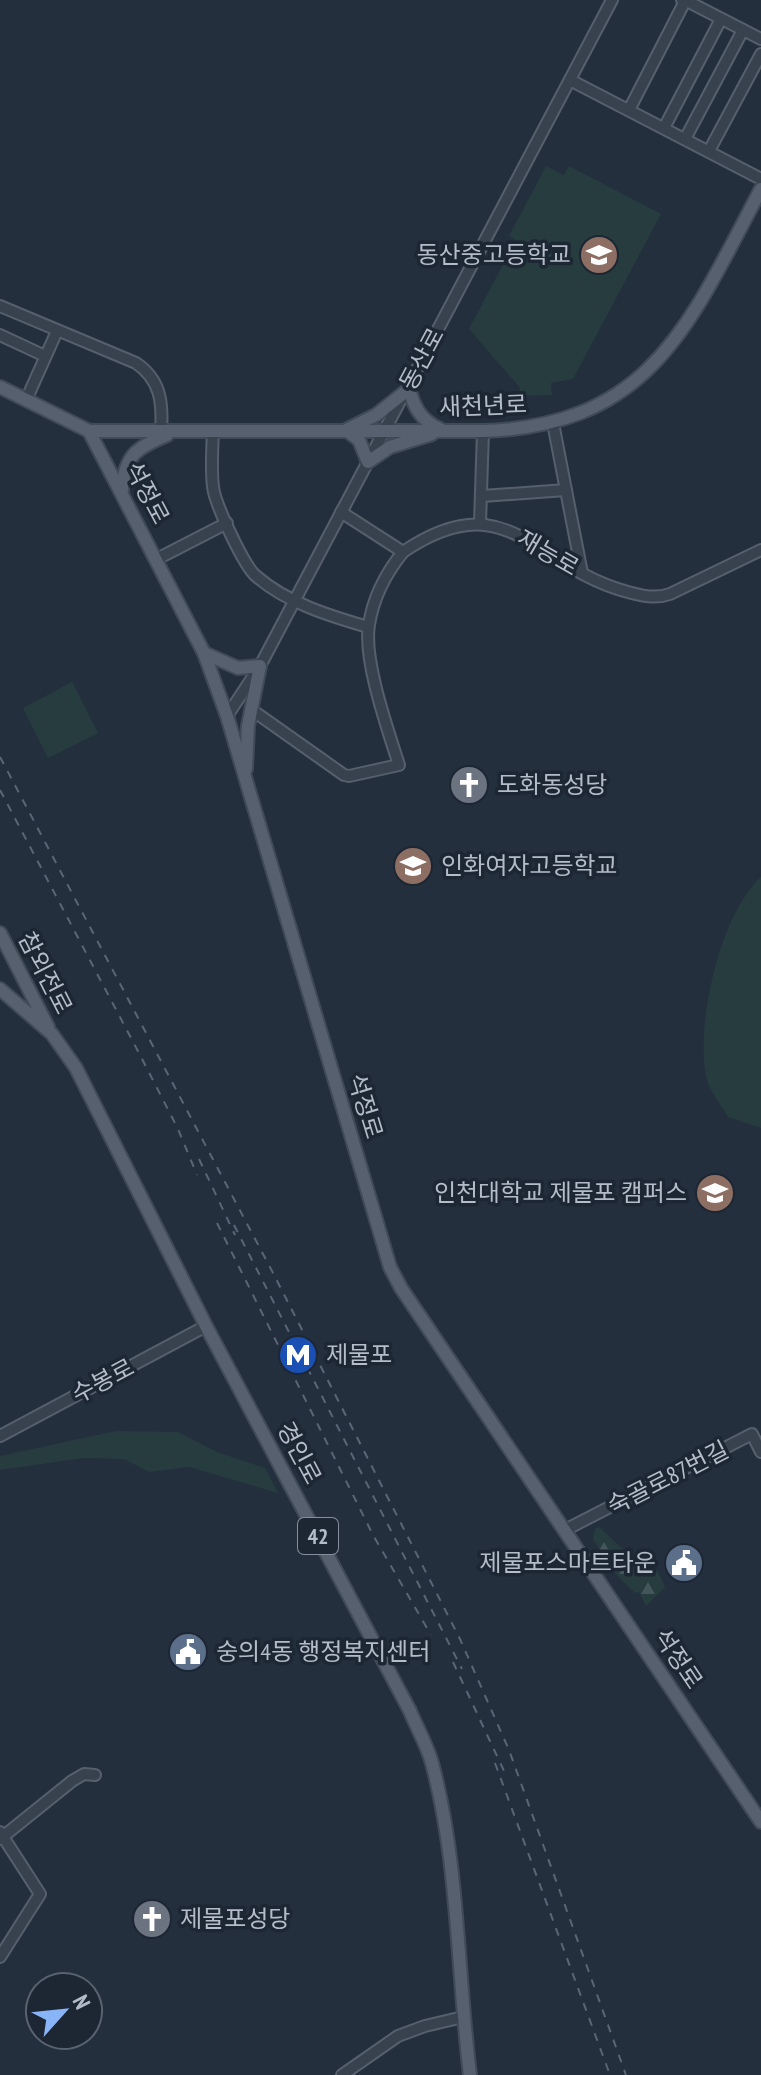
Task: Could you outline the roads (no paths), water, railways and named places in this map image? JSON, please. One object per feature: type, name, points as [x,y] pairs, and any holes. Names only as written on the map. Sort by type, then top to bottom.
[{"type":"main road","name":"새천년로","points":[[89,431],[483,431],[553,423],[618,394],[641,378],[665,354],[692,317],[761,189]]},
{"type":"main road","points":[[0,387],[89,431]]},
{"type":"main road","points":[[406,389],[418,413],[428,424],[443,430],[390,447],[368,462],[359,440],[346,430],[376,415],[406,389]]},
{"type":"main road","name":"석정로","points":[[89,431],[204,653],[227,716],[390,1267],[424,1323],[761,1822]]},
{"type":"main road","points":[[121,493],[123,474],[131,457],[167,432]]},
{"type":"main road","points":[[204,653],[238,668],[260,666],[246,748],[245,784]]},
{"type":"main road","name":"참외전로","points":[[0,933],[52,1034]]},
{"type":"main road","name":"경인로","points":[[0,989],[52,1034],[76,1068],[206,1326],[404,1698],[431,1759],[445,1822],[470,2075]]},
{"type":"street","name":"동산로","points":[[227,716],[260,666],[295,601],[612,0]]},
{"type":"street","points":[[629,110],[684,0],[761,39]]},
{"type":"street","points":[[664,128],[721,19]]},
{"type":"street","points":[[685,139],[743,30]]},
{"type":"street","points":[[709,151],[761,54]]},
{"type":"street","points":[[570,80],[761,179]]},
{"type":"street","points":[[0,306],[136,363],[156,382],[167,432]]},
{"type":"street","points":[[27,398],[57,331]]},
{"type":"street","points":[[0,335],[45,356]]},
{"type":"street","points":[[553,423],[582,573]]},
{"type":"street","points":[[480,523],[483,431]]},
{"type":"street","points":[[213,432],[213,486],[250,570],[295,601],[368,627]]},
{"type":"street","points":[[482,496],[566,490]]},
{"type":"street","points":[[252,710],[344,775],[399,765],[380,700],[368,627],[385,577],[403,552],[341,512]]},
{"type":"street","points":[[157,559],[227,523]]},
{"type":"street","name":"재능로","points":[[403,552],[439,531],[480,523],[510,531],[582,573],[618,589],[661,597],[761,550]]},
{"type":"street","name":"수봉로","points":[[0,1436],[206,1326]]},
{"type":"street","name":"숙골로87번길","points":[[565,1530],[756,1431],[761,1452]]},
{"type":"street","points":[[0,1957],[40,1894],[1,1836],[72,1781],[84,1774],[95,1775]]},
{"type":"street","points":[[342,2075],[398,2036],[463,2017]]},
{"type":"railway","points":[[0,757],[272,1271],[460,1639],[509,1750],[626,2075]]},
{"type":"railway","points":[[0,790],[178,1129],[197,1175]]},
{"type":"railway","points":[[199,1159],[235,1235]]},
{"type":"railway","points":[[217,1223],[373,1535],[431,1635]]},
{"type":"railway","points":[[234,1225],[462,1669]]},
{"type":"railway","points":[[453,1662],[504,1771]]},
{"type":"railway","points":[[495,1763],[610,2075]]},
{"type":"place","name":"동산중고등학교","points":[[599,255]]},
{"type":"place","name":"도화동성당","points":[[469,785]]},
{"type":"place","name":"인화여자고등학교","points":[[413,866]]},
{"type":"place","name":"인천대학교 제물포 캠퍼스","points":[[715,1193]]},
{"type":"place","name":"제물포","points":[[298,1355]]},
{"type":"place","name":"제물포스마트타운","points":[[684,1563]]},
{"type":"place","name":"숭의4동 행정복지센터","points":[[188,1652]]},
{"type":"place","name":"제물포성당","points":[[152,1919]]}]
